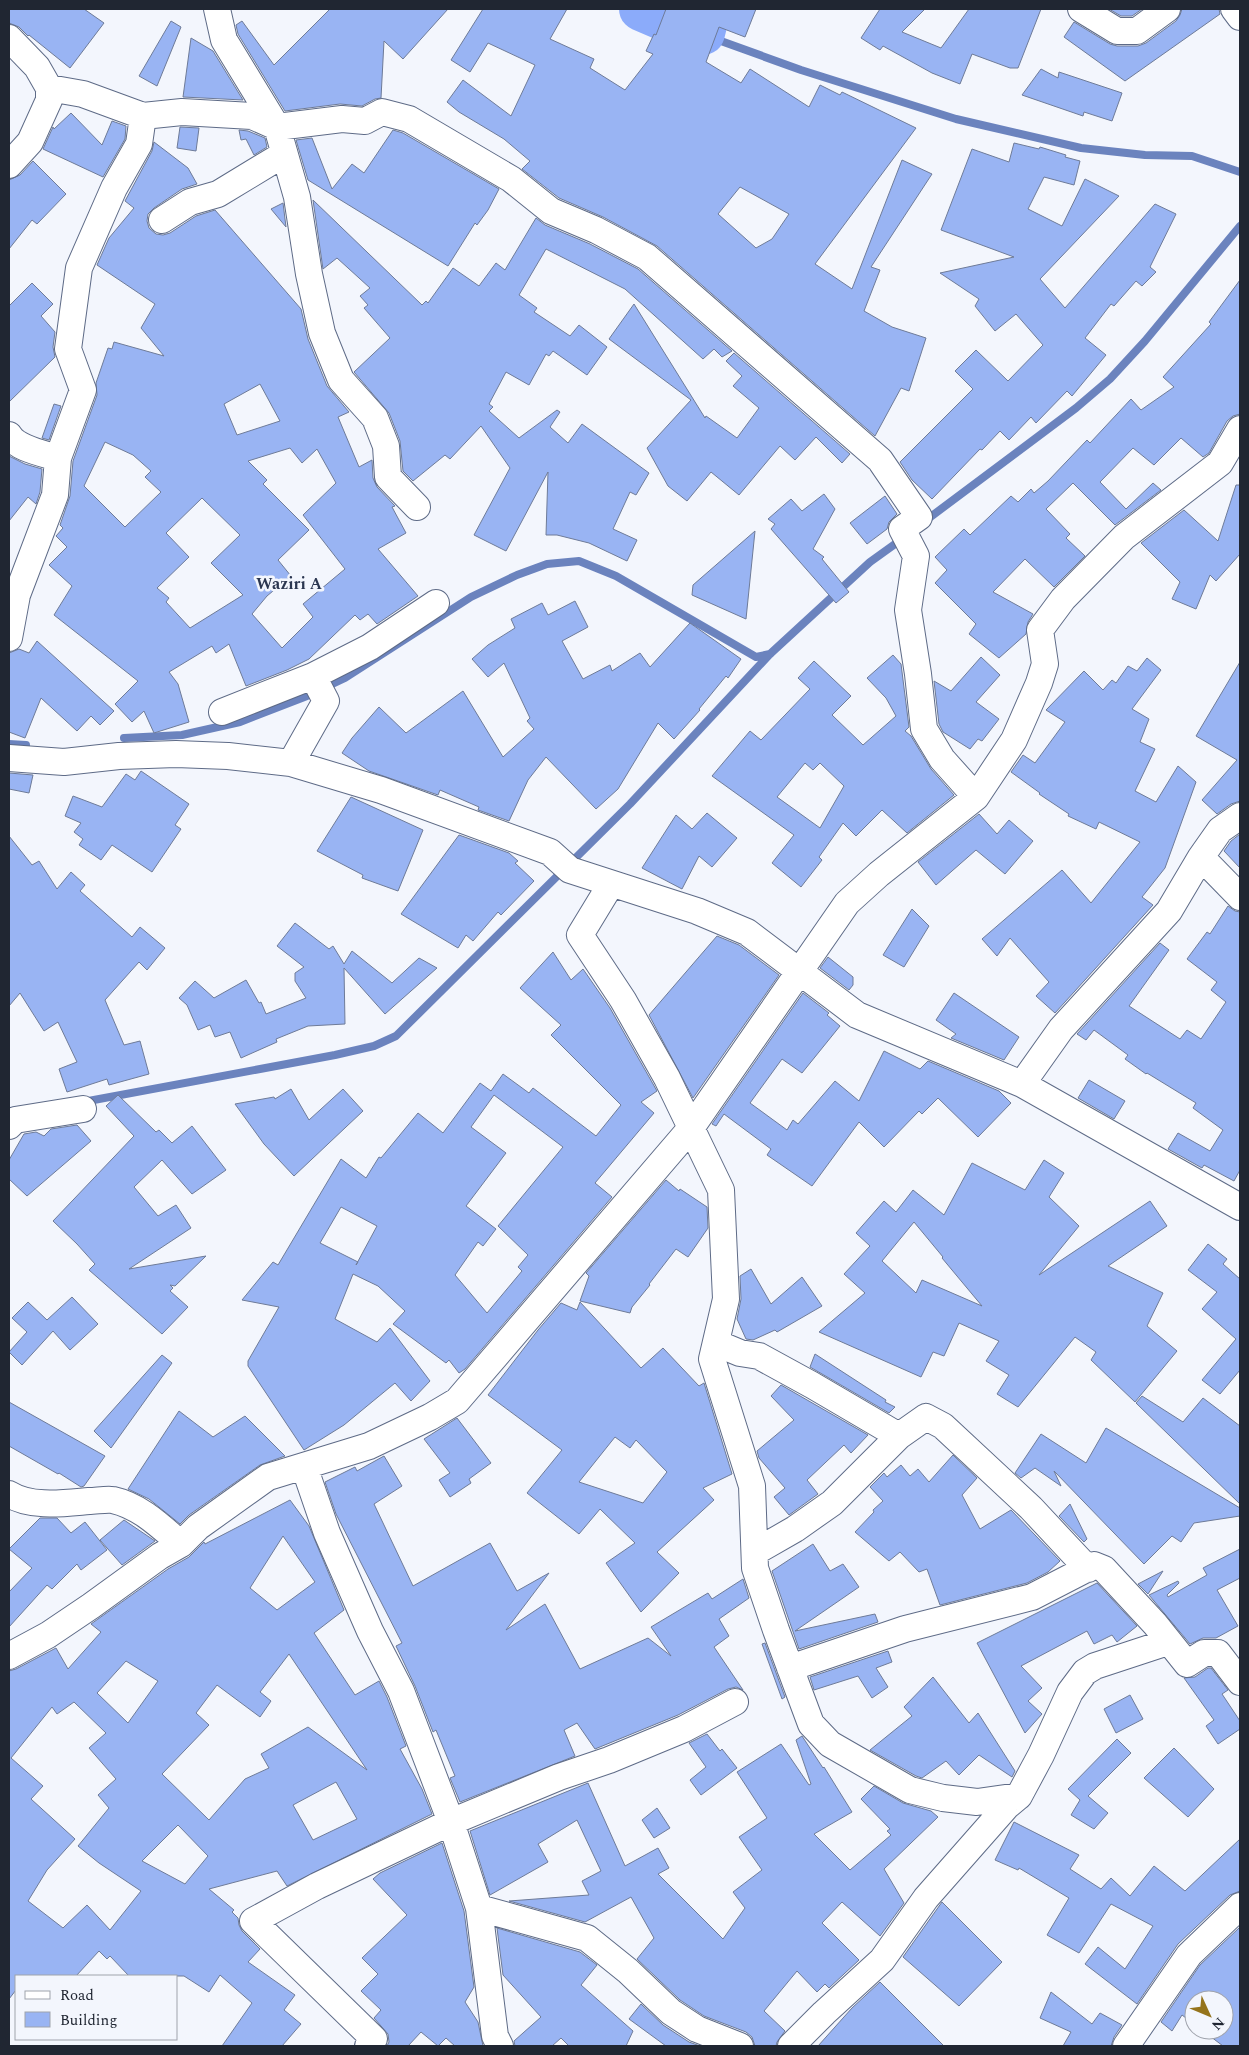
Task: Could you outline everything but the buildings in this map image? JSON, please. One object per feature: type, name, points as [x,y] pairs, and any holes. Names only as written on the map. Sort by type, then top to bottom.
[{"type":"street","points":[[217,9],[224,40],[277,127],[297,197],[309,274],[322,334],[341,380],[375,418],[386,446],[388,476],[417,507]]},
{"type":"street","points":[[1081,9],[1117,31],[1137,31],[1167,9]]},
{"type":"street","points":[[1234,9],[1240,17]]},
{"type":"street","points":[[9,38],[37,67],[49,88],[49,100],[30,142],[9,165]]},
{"type":"street","points":[[49,88],[83,94],[143,116],[182,112],[252,116],[277,127],[342,119],[365,121],[382,112],[408,119],[511,179],[551,211],[596,230],[647,257],[800,388],[880,460],[919,517],[902,529],[916,556],[908,610],[924,729],[942,759],[976,797]]},
{"type":"street","points":[[9,638],[17,595],[55,495],[58,458],[83,390],[68,349],[79,268],[114,188],[139,144],[143,116]]},
{"type":"street","points":[[162,220],[190,202],[218,194],[284,154]]},
{"type":"street","points":[[9,1656],[48,1635],[160,1556],[181,1544],[198,1527],[268,1477],[369,1446],[430,1417],[457,1401],[691,1128],[847,903],[879,874],[976,797],[1014,740],[1039,683],[1045,664],[1040,630],[1046,620],[1063,599],[1124,537],[1172,498],[1220,463],[1240,429]]},
{"type":"street","points":[[9,435],[12,441],[19,445],[58,458]]},
{"type":"street","points":[[222,712],[312,676],[370,646],[436,603]]},
{"type":"street","points":[[292,763],[326,701],[312,676]]},
{"type":"street","points":[[9,758],[64,762],[119,756],[176,754],[228,756],[292,763],[381,790],[550,852],[570,870],[696,911],[747,932],[857,1015],[1022,1084],[1240,1206]]},
{"type":"street","points":[[1022,1084],[1060,1029],[1169,911],[1201,857],[1220,830],[1240,816]]},
{"type":"street","points":[[1201,857],[1240,897]]},
{"type":"street","points":[[611,884],[580,935],[623,1000],[667,1078],[721,1190],[726,1299],[712,1359],[752,1486],[756,1568],[811,1724],[830,1744],[910,1790],[943,1798],[977,1802],[1019,1796]]},
{"type":"street","points":[[9,1126],[15,1120],[83,1109]]},
{"type":"street","points":[[716,1343],[740,1353],[758,1356],[899,1436]]},
{"type":"street","points":[[755,1552],[795,1529],[832,1503],[899,1436],[926,1417],[943,1426],[1031,1508],[1088,1569]]},
{"type":"street","points":[[304,1466],[327,1532],[370,1631],[401,1691],[451,1822],[479,1908],[495,2036],[500,2046]]},
{"type":"street","points":[[9,1494],[28,1500],[55,1503],[112,1500],[146,1514],[181,1544]]},
{"type":"street","points":[[790,1668],[905,1628],[1032,1597],[1094,1565],[1104,1569],[1155,1624],[1188,1664],[1204,1653],[1218,1653],[1240,1682]]},
{"type":"street","points":[[791,2046],[882,1960],[926,1898],[1007,1806],[1019,1796],[1070,1692],[1080,1677],[1096,1666],[1168,1642]]},
{"type":"street","points":[[368,2046],[374,2040],[253,1921],[317,1886],[451,1822],[559,1777],[609,1760],[684,1730],[735,1702]]},
{"type":"street","points":[[1126,2046],[1189,1955],[1240,1906]]},
{"type":"street","points":[[479,1908],[587,1938],[628,1971],[671,2012],[697,2029],[740,2046]]},
{"type":"waterway","points":[[641,9],[683,27],[703,33],[709,9]]},
{"type":"waterway","points":[[707,36],[801,70],[956,119],[1081,148],[1145,155],[1192,156],[1240,172]]},
{"type":"waterway","points":[[925,521],[1076,408],[1110,379],[1145,341],[1240,226]]},
{"type":"waterway","points":[[83,1102],[335,1055],[374,1046],[396,1036],[630,804],[770,654],[870,562],[902,539]]},
{"type":"waterway","points":[[124,738],[182,735],[240,722],[307,696],[345,678],[471,597],[517,575],[547,564],[579,561],[616,576],[756,657],[770,654]]},
{"type":"waterway","points":[[9,744],[26,745]]},
{"type":"district","name":"Waziri A","points":[[289,583]]}]
